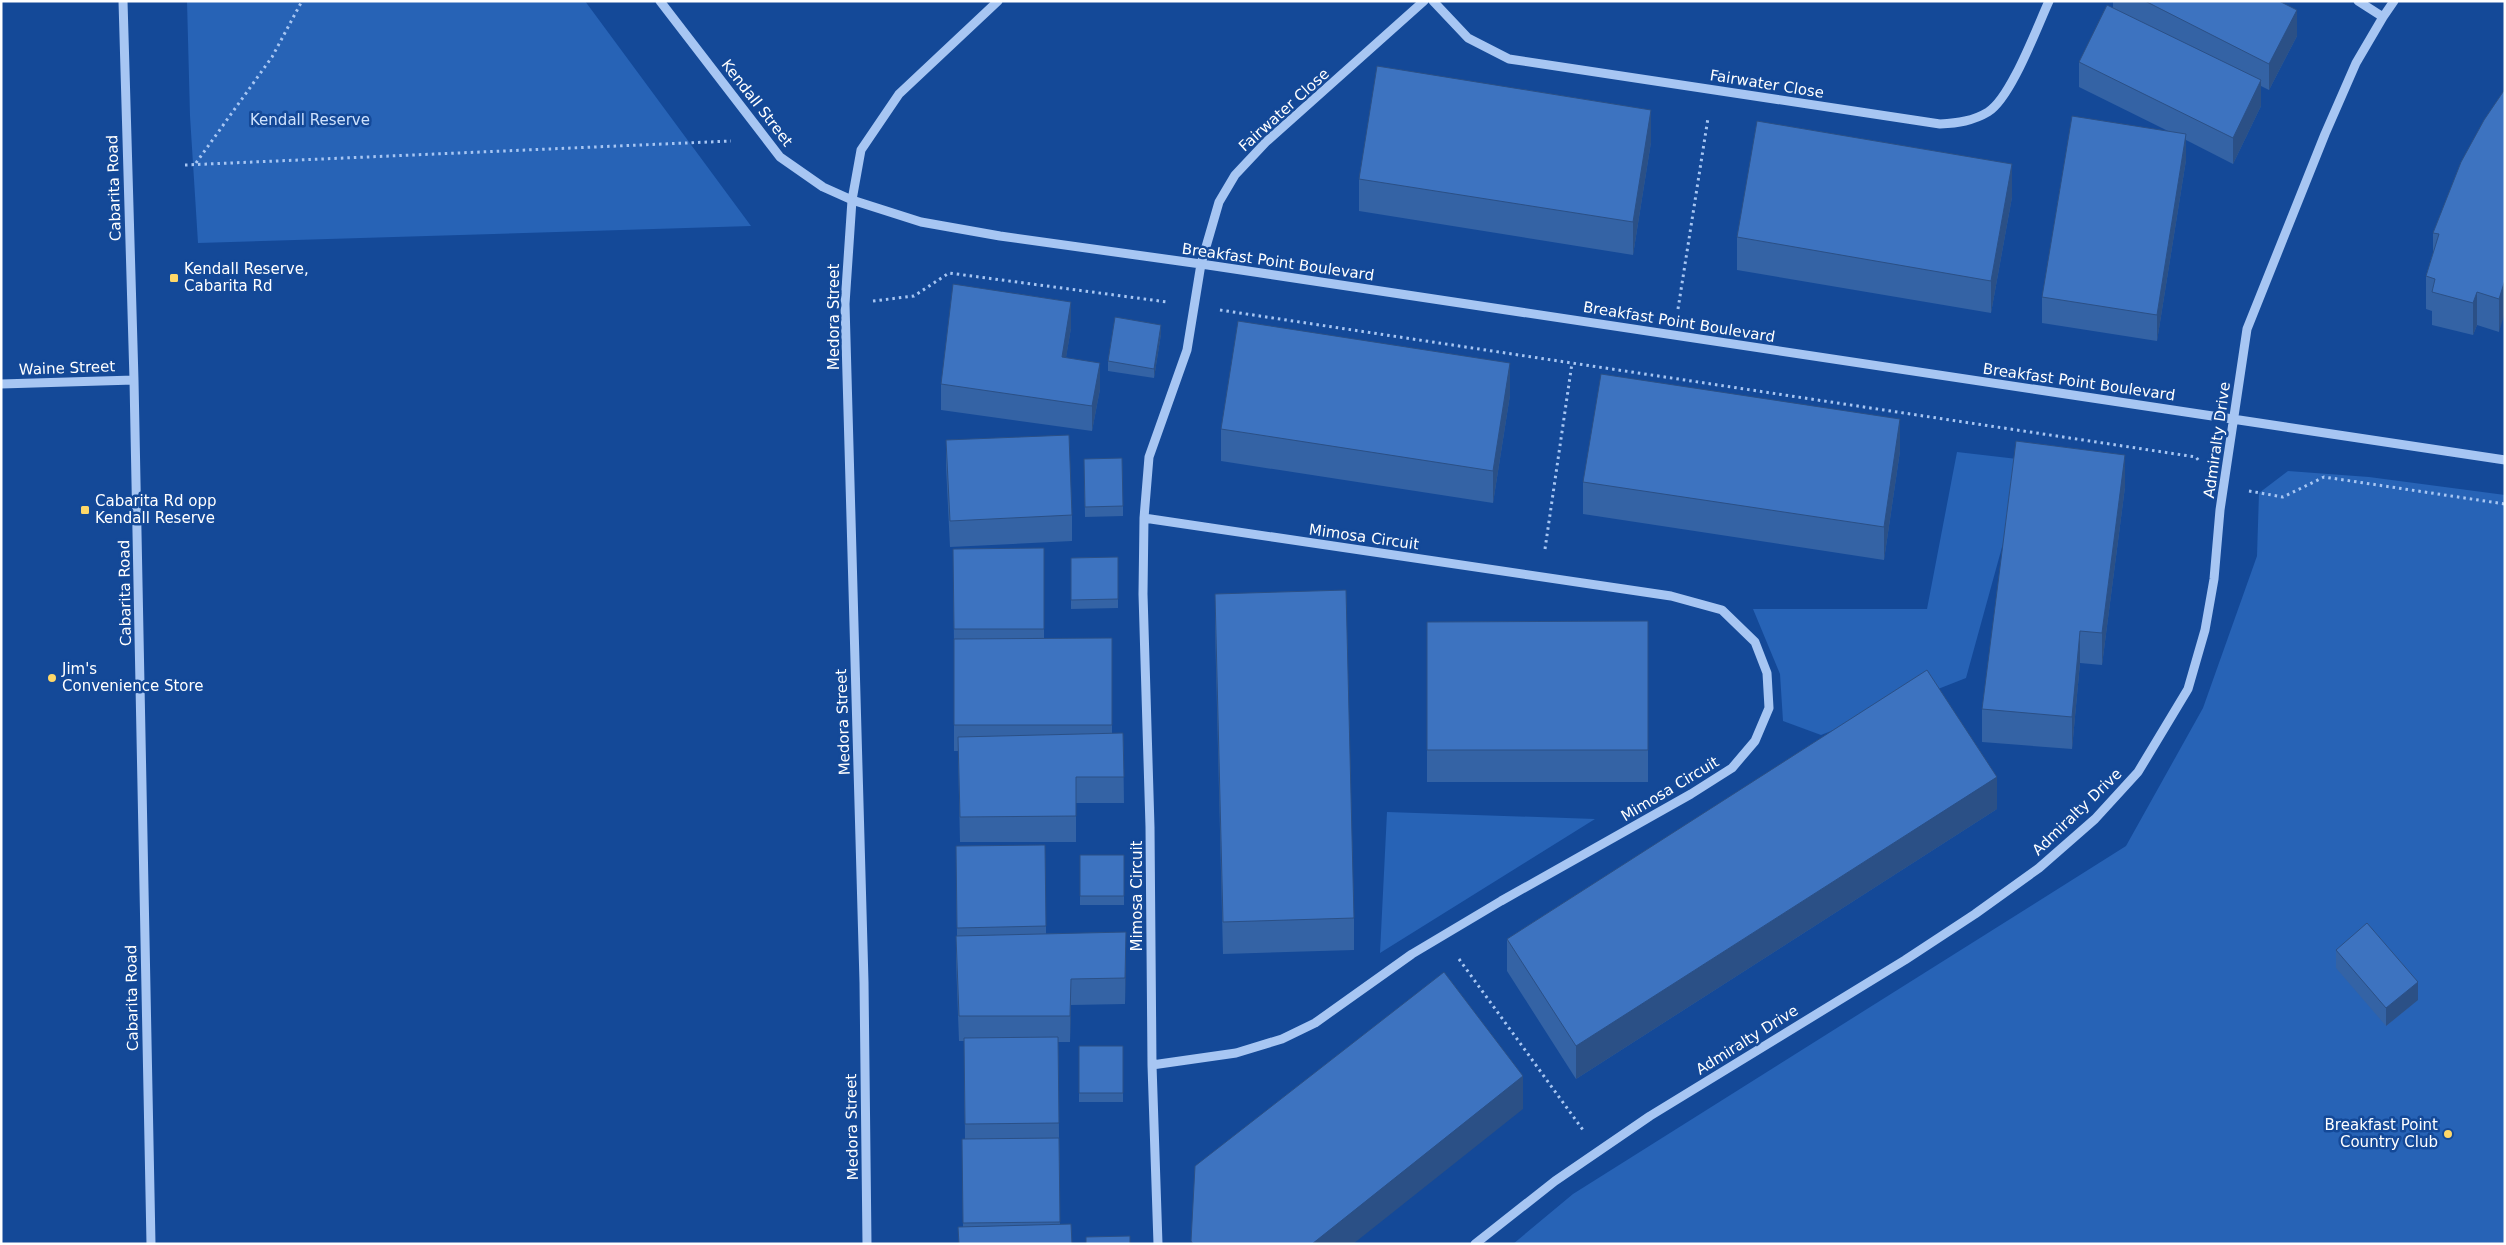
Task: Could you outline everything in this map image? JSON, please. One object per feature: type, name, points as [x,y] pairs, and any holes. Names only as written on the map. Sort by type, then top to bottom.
[{"type":"street","name":"Cabarita Road","points":[[123,1],[134,380],[151,1244]]},
{"type":"street","name":"Kendall Street","points":[[660,1],[780,157],[823,187],[852,200]]},
{"type":"street","name":"Medora Street","points":[[867,1244],[864,982],[845,304],[852,200],[861,150],[899,94],[998,1]]},
{"type":"street","name":"Fairwater Close","points":[[1201,264],[1219,202],[1235,175],[1266,142],[1424,1]]},
{"type":"street","name":"Fairwater Close","points":[[1433,1],[1468,38],[1508,59],[1940,124],[1967,122],[1990,111],[2008,91],[2049,1]]},
{"type":"street","points":[[2358,1],[2383,17]]},
{"type":"street","name":"Admiralty Drive","points":[[1475,1244],[1555,1181],[1650,1116],[1905,960],[2039,868],[2095,819],[2138,772],[2188,689],[2205,630],[2213,588],[2220,510],[2225,487],[2233,418],[2247,329],[2325,134],[2356,63],[2394,1]]},
{"type":"street","name":"Breakfast Point Boulevard","points":[[852,200],[922,222],[1000,236],[1201,264],[2505,460]]},
{"type":"street","name":"Mimosa Circuit","points":[[1158,1244],[1152,1064],[1150,827],[1143,594],[1144,518],[1149,457],[1187,350],[1201,264]]},
{"type":"street","name":"Waine Street","points":[[1,384],[134,380]]},
{"type":"street","name":"Mimosa Circuit","points":[[1144,518],[1670,596],[1722,610],[1755,642],[1767,673],[1769,708],[1756,741],[1732,768],[1692,794],[1442,936],[1358,991],[1315,1023],[1282,1040],[1236,1053],[1152,1064]]},
{"type":"path","points":[[195,164],[272,57],[302,1]]},
{"type":"path","points":[[1674,335],[1709,112]]},
{"type":"path","points":[[185,165],[767,139]]},
{"type":"path","points":[[845,304],[914,296],[949,273],[1193,306],[2196,458],[2225,487],[2282,497],[2324,477],[2505,504]]},
{"type":"path","points":[[1541,577],[1572,364]]},
{"type":"path","points":[[1442,936],[1599,1151]]},
{"type":"green space","name":"Kendall Reserve","points":[[187,1],[585,1],[751,226],[198,243],[190,116]]},
{"type":"green space","points":[[1957,452],[2026,460],[1966,678],[1821,735],[1783,721],[1780,674],[1753,609],[1927,609]]},
{"type":"green space","points":[[2288,471],[2369,477],[2505,495],[2505,1244],[1513,1244],[1573,1194],[2126,846],[2203,708],[2257,556],[2259,493]]},
{"type":"green space","points":[[1387,812],[1595,819],[1380,953]]},
{"type":"building","points":[[2145,1],[2279,1],[2297,10],[2269,64]]},
{"type":"building","points":[[2107,5],[2261,80],[2233,138],[2079,62]]},
{"type":"building","points":[[1377,66],[1651,110],[1633,222],[1359,179]]},
{"type":"building","points":[[2505,89],[2505,280],[2499,299],[2477,292],[2473,303],[2432,292],[2435,279],[2426,276],[2439,234],[2433,233],[2461,162],[2484,120]]},
{"type":"building","points":[[2072,116],[2186,134],[2157,315],[2042,297]]},
{"type":"building","points":[[1757,121],[2012,164],[1991,281],[1737,237]]},
{"type":"building","points":[[953,284],[1071,302],[1062,357],[1100,363],[1092,406],[941,384]]},
{"type":"building","points":[[1115,317],[1161,325],[1154,369],[1108,361]]},
{"type":"building","points":[[1238,321],[1510,363],[1493,471],[1221,429]]},
{"type":"building","points":[[1601,374],[1900,419],[1884,527],[1583,482]]},
{"type":"building","points":[[1069,435],[1072,515],[950,521],[946,440]]},
{"type":"building","points":[[2016,441],[2125,455],[2102,633],[2080,631],[2072,717],[1982,709]]},
{"type":"building","points":[[1122,458],[1123,506],[1085,507],[1084,459]]},
{"type":"building","points":[[1044,548],[1044,629],[954,629],[953,549]]},
{"type":"building","points":[[1118,557],[1118,599],[1071,600],[1071,558]]},
{"type":"building","points":[[1346,590],[1354,918],[1223,922],[1215,594]]},
{"type":"building","points":[[1648,621],[1648,750],[1427,750],[1427,622]]},
{"type":"building","points":[[1112,638],[1112,725],[954,725],[954,639]]},
{"type":"building","points":[[1927,670],[1997,777],[1576,1046],[1507,939]]},
{"type":"building","points":[[1123,733],[1124,777],[1076,777],[1076,816],[960,817],[958,737]]},
{"type":"building","points":[[1045,845],[1046,926],[957,928],[956,846]]},
{"type":"building","points":[[1080,855],[1124,855],[1124,896],[1080,896]]},
{"type":"building","points":[[2367,923],[2418,982],[2386,1008],[2336,950]]},
{"type":"building","points":[[1126,932],[1125,978],[1071,979],[1070,1016],[959,1016],[956,936]]},
{"type":"building","points":[[1444,972],[1523,1076],[1312,1244],[1193,1244],[1191,1241],[1195,1166]]},
{"type":"building","points":[[1058,1037],[1059,1123],[965,1124],[964,1038]]},
{"type":"building","points":[[1079,1046],[1123,1046],[1123,1093],[1079,1093]]},
{"type":"building","points":[[1059,1138],[1060,1222],[963,1223],[962,1139]]},
{"type":"building","points":[[1071,1224],[1072,1244],[959,1244],[958,1227]]},
{"type":"building","points":[[1130,1236],[1130,1244],[1086,1244],[1086,1237]]},
{"type":"place","name":"Kendall Reserve, Cabarita Rd","points":[[174,278]]},
{"type":"place","name":"Cabarita Rd opp Kendall Reserve","points":[[85,510]]},
{"type":"place","name":"Jim's Convenience Store","points":[[52,678]]},
{"type":"place","name":"Breakfast Point Country Club","points":[[2448,1134]]}]
